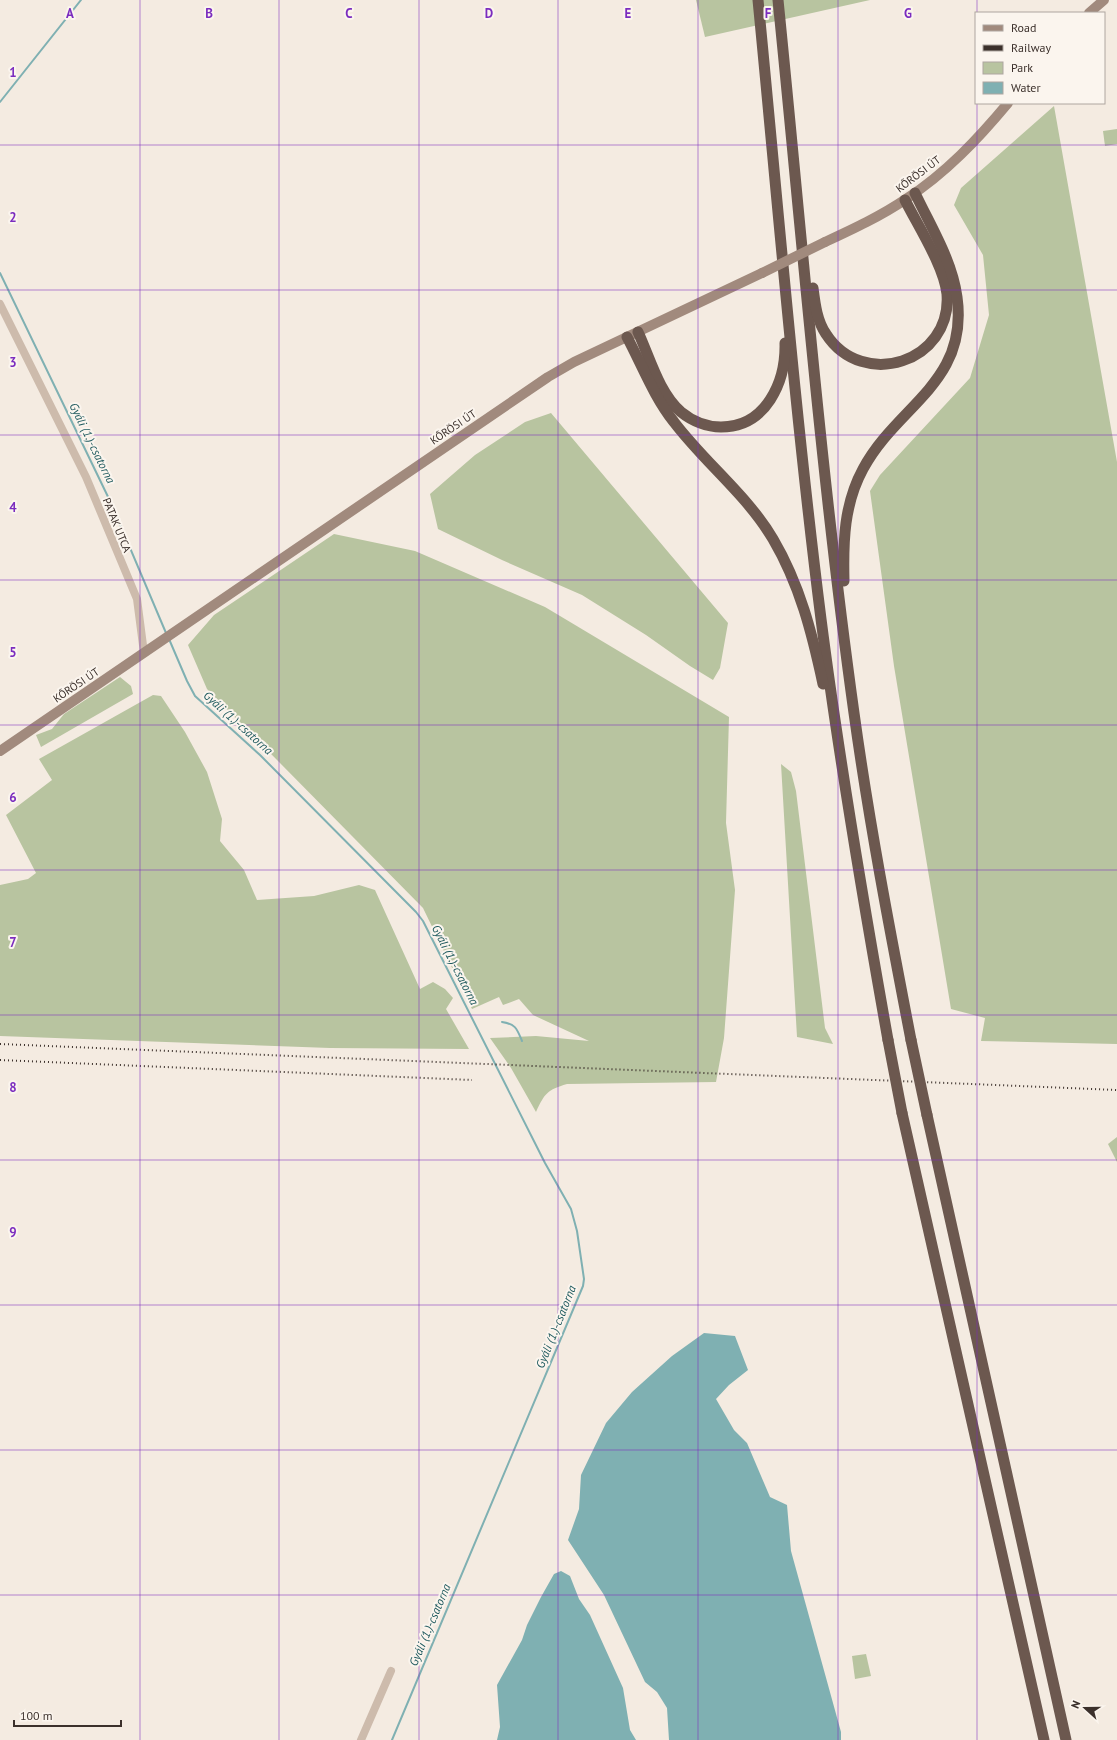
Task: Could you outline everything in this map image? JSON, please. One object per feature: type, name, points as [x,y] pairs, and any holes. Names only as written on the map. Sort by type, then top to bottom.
[{"type":"highway","points":[[758,0],[810,523],[834,716],[860,884],[902,1113],[1044,1740]]},
{"type":"highway","points":[[778,0],[814,381],[854,716],[877,854],[926,1115],[1066,1740]]},
{"type":"highway","points":[[846,657],[848,634],[844,586],[844,540],[847,511],[854,489],[872,454],[932,387],[946,366],[952,352],[958,329],[957,297],[946,257],[915,193]]},
{"type":"highway","points":[[799,213],[806,233],[814,302],[820,321],[826,333],[837,347],[851,357],[869,364],[886,364],[904,360],[926,347],[941,325],[946,307],[946,288],[941,272],[905,200]]},
{"type":"highway","points":[[638,332],[664,389],[678,409],[688,418],[700,423],[715,427],[733,426],[756,416],[768,404],[777,389],[785,361],[784,320],[788,309]]},
{"type":"highway","points":[[627,337],[659,400],[673,422],[746,502],[767,529],[781,554],[797,585],[808,616],[824,688],[834,716]]},
{"type":"main road","points":[[1090,12],[1104,0]]},
{"type":"main road","name":"KŐRÖSI ÚT","points":[[0,751],[538,383],[574,362],[762,273],[905,200],[966,151],[1007,104]]},
{"type":"street","name":"PATAK UTCA","points":[[0,304],[86,477],[137,599],[144,653]]},
{"type":"street","points":[[361,1740],[392,1672]]},
{"type":"green space","points":[[696,0],[870,0],[705,37]]},
{"type":"green space","points":[[1054,106],[1117,462],[1117,1044],[981,1041],[985,1018],[951,1009],[894,666],[870,491],[880,475],[970,378],[989,315],[983,255],[954,205],[961,188]]},
{"type":"green space","points":[[1117,129],[1117,144],[1105,146],[1103,131]]},
{"type":"green space","points":[[551,413],[728,623],[720,668],[713,680],[690,666],[646,635],[582,595],[502,560],[438,529],[430,494],[475,455],[525,422]]},
{"type":"green space","points":[[334,534],[415,551],[545,607],[729,717],[726,823],[735,890],[724,1038],[716,1082],[567,1084],[555,1088],[547,1093],[536,1112],[511,1068],[490,1038],[536,1036],[589,1041],[533,1015],[519,999],[503,1005],[499,997],[472,1009],[423,908],[207,689],[188,645],[214,615]]},
{"type":"green space","points":[[120,677],[131,686],[133,694],[41,747],[36,735],[52,729],[64,714]]},
{"type":"green space","points":[[153,695],[161,696],[185,732],[207,772],[222,819],[220,841],[244,870],[257,900],[314,896],[359,885],[375,890],[420,989],[433,982],[445,989],[453,998],[446,1009],[469,1049],[330,1048],[0,1036],[0,885],[28,879],[36,873],[6,815],[52,780],[39,759]]},
{"type":"green space","points":[[781,764],[791,772],[796,791],[825,1028],[833,1044],[797,1037]]},
{"type":"green space","points":[[1117,1137],[1117,1162],[1108,1144]]},
{"type":"green space","points":[[866,1654],[871,1676],[855,1679],[852,1656]]},
{"type":"water","points":[[704,1333],[735,1336],[748,1370],[729,1385],[716,1399],[734,1430],[747,1443],[770,1497],[787,1505],[791,1551],[841,1732],[841,1740],[669,1740],[667,1708],[657,1692],[645,1682],[604,1595],[568,1540],[579,1509],[581,1475],[606,1423],[632,1392],[672,1356]]},
{"type":"water","points":[[561,1571],[570,1576],[579,1599],[590,1615],[623,1688],[630,1730],[636,1740],[497,1740],[500,1727],[497,1685],[522,1640],[527,1625],[541,1597],[554,1574]]},
{"type":"waterway","name":"Gyáli (1.)-csatorna","points":[[0,102],[81,0]]},
{"type":"waterway","name":"Gyáli (1.)-csatorna","points":[[0,273],[111,503],[166,633]]},
{"type":"waterway","name":"Gyáli (1.)-csatorna","points":[[169,639],[195,696],[260,755],[416,912],[423,921],[545,1163],[571,1209],[577,1231],[584,1279],[583,1286],[392,1740]]},
{"type":"waterway","points":[[502,1022],[513,1026],[519,1033],[522,1041]]},
{"type":"railway","points":[[0,1044],[1117,1090]]},
{"type":"railway","points":[[0,1060],[472,1080]]}]
